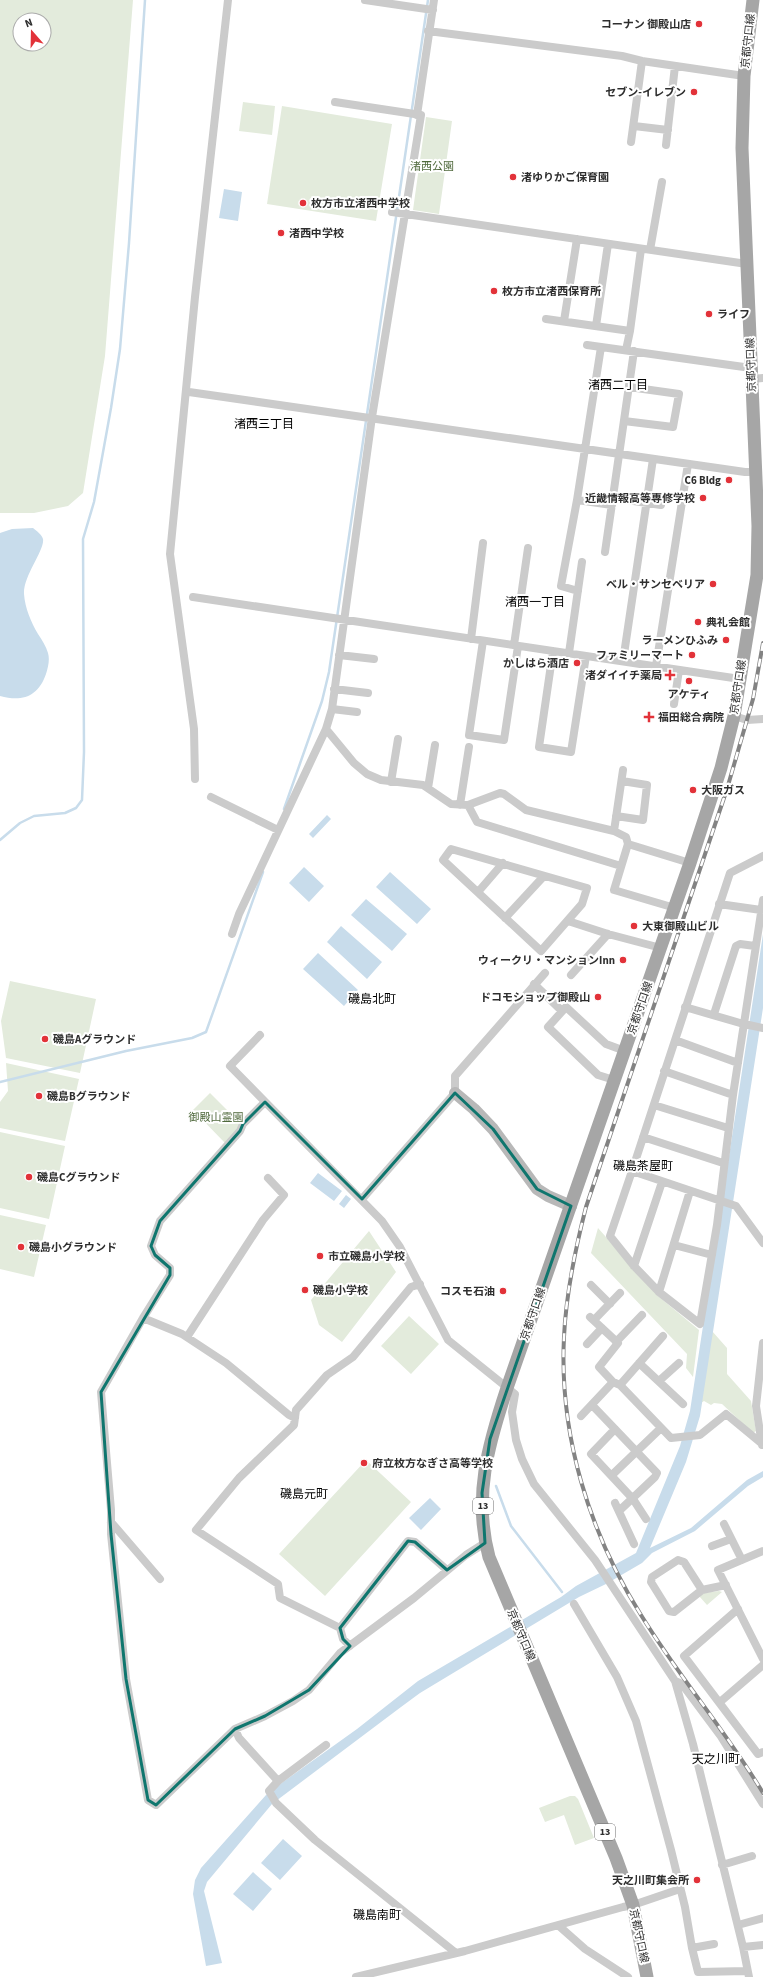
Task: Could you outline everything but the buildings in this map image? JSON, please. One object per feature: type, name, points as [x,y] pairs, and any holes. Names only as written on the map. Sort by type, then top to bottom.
[{"type":"main road","name":"京都守口線","points":[[647,1977],[633,1906],[616,1858],[521,1636],[489,1557],[485,1543],[482,1493],[483,1474],[490,1439],[507,1388],[690,863],[721,768],[734,716],[756,575],[758,526],[755,375],[747,264],[742,148],[744,76],[753,0]]},
{"type":"street","points":[[195,779],[194,729],[170,554],[195,297],[228,0]]},
{"type":"street","points":[[366,0],[432,10]]},
{"type":"street","points":[[417,115],[428,31],[434,0]]},
{"type":"street","points":[[428,31],[622,56],[642,61],[744,76]]},
{"type":"street","points":[[631,142],[642,61]]},
{"type":"street","points":[[666,145],[675,66]]},
{"type":"street","points":[[232,934],[238,914],[326,729],[332,709],[338,655],[388,311],[422,115],[335,102]]},
{"type":"street","points":[[634,126],[668,130]]},
{"type":"street","points":[[605,552],[629,387],[630,331],[646,249],[662,182]]},
{"type":"street","points":[[392,212],[747,264]]},
{"type":"street","points":[[564,322],[577,239]]},
{"type":"street","points":[[596,326],[608,244]]},
{"type":"street","points":[[546,319],[630,331]]},
{"type":"street","points":[[587,345],[630,351],[755,375]]},
{"type":"street","points":[[578,591],[561,586],[577,500],[601,346]]},
{"type":"street","points":[[624,421],[673,427],[679,394],[629,387]]},
{"type":"street","points":[[189,392],[372,417],[688,464],[756,472]]},
{"type":"street","points":[[623,661],[653,459]]},
{"type":"street","points":[[656,666],[688,464]]},
{"type":"street","points":[[577,500],[661,505]]},
{"type":"street","points":[[470,639],[483,543]]},
{"type":"street","points":[[483,641],[469,735],[504,740],[528,548]]},
{"type":"street","points":[[569,653],[582,562]]},
{"type":"street","points":[[194,597],[740,679]]},
{"type":"street","points":[[554,651],[539,747],[545,749],[571,752],[586,656]]},
{"type":"street","points":[[338,655],[374,659]]},
{"type":"street","points":[[674,704],[679,670]]},
{"type":"street","points":[[334,689],[368,693]]},
{"type":"street","points":[[332,709],[357,712]]},
{"type":"street","points":[[734,716],[747,720],[763,719]]},
{"type":"street","points":[[326,729],[354,763],[367,774],[391,782],[424,785],[451,804],[464,805],[500,793],[504,794],[526,810],[614,830],[626,837],[628,844],[614,890],[675,908]]},
{"type":"street","points":[[391,782],[398,739]]},
{"type":"street","points":[[428,788],[435,745]]},
{"type":"street","points":[[469,748],[464,805],[477,822],[621,866]]},
{"type":"street","points":[[614,830],[623,770]]},
{"type":"street","points":[[616,816],[643,820],[647,785],[622,781]]},
{"type":"street","points":[[211,797],[278,830]]},
{"type":"street","points":[[628,844],[690,863]]},
{"type":"street","points":[[451,849],[503,864],[587,888],[582,904],[568,922],[541,951],[443,860],[451,849]]},
{"type":"street","points":[[763,856],[730,873],[610,1236],[634,1266],[660,1292],[700,1324],[712,1255],[728,1128],[738,1063],[746,1024],[755,946],[763,900]]},
{"type":"street","points":[[478,892],[503,864]]},
{"type":"street","points":[[506,918],[544,876]]},
{"type":"street","points":[[719,904],[761,910]]},
{"type":"street","points":[[568,922],[661,948]]},
{"type":"street","points":[[571,975],[608,934]]},
{"type":"street","points":[[714,1014],[736,946],[740,944],[755,946]]},
{"type":"street","points":[[362,1199],[455,1093],[455,1076],[545,973]]},
{"type":"street","points":[[534,984],[562,1011]]},
{"type":"street","points":[[614,1080],[598,1075],[548,1027],[566,1007],[606,1044],[625,1051]]},
{"type":"street","points":[[685,1007],[761,1027]]},
{"type":"street","points":[[260,1036],[230,1066],[362,1199],[387,1227],[400,1247],[420,1284],[448,1340],[515,1396],[513,1422],[516,1440],[522,1458],[534,1484],[602,1571],[675,1681],[693,1744],[738,1925],[748,1974],[698,1972],[685,1907],[636,1721],[617,1676],[574,1604]]},
{"type":"street","points":[[675,1040],[738,1063]]},
{"type":"street","points":[[664,1071],[733,1095]]},
{"type":"street","points":[[455,1093],[474,1109],[493,1130],[537,1189],[548,1196],[571,1206]]},
{"type":"street","points":[[265,1102],[243,1124],[240,1132],[160,1221],[151,1246],[154,1255],[170,1268],[170,1275],[143,1318],[101,1392],[111,1522],[126,1679],[148,1800],[156,1805],[235,1729],[265,1716],[293,1701],[308,1690],[340,1653],[414,1598],[466,1555],[485,1543]]},
{"type":"street","points":[[654,1105],[728,1128]]},
{"type":"street","points":[[643,1137],[723,1163]]},
{"type":"street","points":[[632,1171],[736,1206],[763,1243]]},
{"type":"street","points":[[187,1337],[263,1220],[284,1195],[268,1178]]},
{"type":"street","points":[[634,1266],[662,1182]]},
{"type":"street","points":[[660,1292],[690,1191]]},
{"type":"street","points":[[674,1245],[712,1255]]},
{"type":"street","points":[[350,1646],[343,1639],[340,1628],[280,1598],[278,1584],[196,1530],[239,1478],[294,1425],[296,1410],[327,1375],[353,1357],[411,1287],[420,1284]]},
{"type":"street","points":[[591,1285],[610,1304]]},
{"type":"street","points":[[616,1342],[592,1318],[610,1304],[620,1293]]},
{"type":"street","points":[[642,1315],[616,1342],[618,1343],[599,1367],[671,1438],[700,1435],[726,1414],[762,1445]]},
{"type":"street","points":[[143,1318],[187,1337],[226,1363],[289,1415],[295,1418]]},
{"type":"street","points":[[588,1344],[602,1328]]},
{"type":"street","points":[[582,1416],[592,1404],[639,1363],[663,1336]]},
{"type":"street","points":[[762,1445],[760,1405],[763,1343]]},
{"type":"street","points":[[639,1363],[683,1404]]},
{"type":"street","points":[[659,1381],[679,1363]]},
{"type":"street","points":[[592,1404],[657,1473],[655,1477],[619,1512]]},
{"type":"street","points":[[612,1475],[661,1428]]},
{"type":"street","points":[[615,1429],[591,1454],[633,1499],[646,1519]]},
{"type":"street","points":[[615,1503],[634,1544]]},
{"type":"street","points":[[111,1522],[160,1579]]},
{"type":"street","points":[[724,1524],[742,1560]]},
{"type":"street","points":[[712,1546],[731,1539]]},
{"type":"street","points":[[340,1628],[408,1541],[415,1542],[447,1570]]},
{"type":"street","points":[[762,1553],[718,1570],[763,1659]]},
{"type":"street","points":[[702,1590],[684,1562],[678,1560],[652,1577],[651,1582],[669,1611],[674,1612],[702,1590],[726,1585]]},
{"type":"street","points":[[738,1609],[684,1656],[761,1753],[763,1761]]},
{"type":"street","points":[[720,1702],[763,1665]]},
{"type":"street","points":[[675,1681],[682,1684],[720,1735],[763,1804]]},
{"type":"street","points":[[235,1729],[239,1738],[278,1781]]},
{"type":"street","points":[[326,1745],[278,1781],[269,1791],[276,1803],[315,1840],[456,1953]]},
{"type":"street","points":[[722,1865],[752,1856]]},
{"type":"street","points":[[356,1977],[559,1926],[623,1907],[633,1906],[680,1890]]},
{"type":"street","points":[[738,1925],[763,1918]]},
{"type":"street","points":[[559,1926],[585,1949],[628,1977]]},
{"type":"street","points":[[692,1948],[714,1944]]},
{"type":"street","points":[[743,1947],[763,1945]]},
{"type":"highlighted area","points":[[455,1093],[493,1129],[537,1189],[571,1206],[490,1439],[482,1493],[485,1543],[447,1570],[415,1542],[408,1541],[340,1628],[343,1639],[350,1646],[309,1690],[265,1716],[235,1729],[156,1805],[148,1800],[126,1679],[111,1534],[101,1392],[170,1275],[170,1268],[155,1255],[151,1246],[160,1221],[240,1131],[243,1124],[265,1102],[362,1199]]},
{"type":"green space","points":[[0,0],[133,0],[105,356],[83,493],[68,506],[34,513],[0,513]]},
{"type":"green space","points":[[243,102],[275,106],[272,135],[239,131]]},
{"type":"green space","points":[[282,106],[392,124],[376,221],[267,204]]},
{"type":"green space","name":"渚西公園","points":[[426,117],[452,121],[439,214],[413,210]]},
{"type":"green space","name":"磯島Aグラウンド","points":[[10,981],[96,999],[80,1073],[6,1058],[1,1021]]},
{"type":"green space","name":"磯島Bグラウンド","points":[[6,1063],[79,1079],[65,1141],[0,1128],[0,1102],[8,1091]]},
{"type":"green space","name":"御殿山霊園","points":[[210,1093],[240,1123],[238,1129],[225,1143],[193,1110]]},
{"type":"green space","name":"磯島Cグラウンド","points":[[0,1132],[65,1146],[49,1219],[0,1208]]},
{"type":"green space","name":"磯島小グラウンド","points":[[0,1215],[46,1225],[34,1277],[0,1269]]},
{"type":"green space","points":[[598,1228],[658,1296],[699,1330],[693,1377],[686,1368],[687,1354],[591,1253]]},
{"type":"green space","points":[[369,1231],[396,1272],[342,1342],[319,1325],[311,1300]]},
{"type":"green space","points":[[409,1316],[439,1344],[411,1374],[381,1346]]},
{"type":"green space","points":[[712,1331],[727,1348],[727,1374],[751,1401],[756,1431],[753,1433],[722,1404],[714,1403],[711,1405],[704,1401],[701,1403]]},
{"type":"green space","points":[[366,1460],[411,1502],[325,1596],[279,1554]]},
{"type":"green space","points":[[722,1592],[707,1605],[699,1596],[703,1593]]},
{"type":"green space","points":[[570,1796],[575,1796],[578,1799],[594,1838],[575,1845],[564,1815],[545,1822],[539,1808]]},
{"type":"water","points":[[224,189],[242,192],[238,221],[219,218]]},
{"type":"water","points":[[33,528],[42,536],[43,544],[27,579],[24,594],[27,610],[31,620],[47,650],[49,656],[48,664],[43,682],[34,693],[22,698],[8,698],[0,696],[0,533],[12,529]]},
{"type":"water","points":[[327,815],[331,819],[313,838],[309,834]]},
{"type":"water","points":[[304,867],[324,886],[309,902],[289,883]]},
{"type":"water","points":[[390,872],[431,909],[417,924],[376,887]]},
{"type":"water","points":[[366,899],[407,934],[392,951],[351,915]]},
{"type":"water","points":[[341,926],[382,962],[367,979],[327,942]]},
{"type":"water","points":[[763,934],[763,1008],[700,1416],[686,1462],[650,1548],[691,1528],[747,1480],[763,1471],[763,1477],[748,1486],[695,1531],[652,1553],[642,1563],[606,1584],[579,1597],[420,1693],[272,1804],[207,1882],[204,1891],[222,1963],[206,1966],[193,1894],[195,1880],[201,1868],[266,1795],[357,1729],[418,1681],[561,1597],[576,1586],[636,1553],[680,1446],[690,1411]]},
{"type":"water","points":[[318,953],[358,990],[344,1006],[303,969]]},
{"type":"water","points":[[318,1173],[342,1191],[334,1201],[310,1183]]},
{"type":"water","points":[[346,1195],[351,1199],[344,1208],[339,1204]]},
{"type":"water","points":[[430,1498],[441,1509],[421,1530],[409,1518]]},
{"type":"water","points":[[283,1839],[302,1856],[280,1880],[261,1863]]},
{"type":"water","points":[[253,1872],[272,1889],[253,1911],[233,1894]]},
{"type":"waterway","points":[[0,840],[20,823],[34,816],[65,813],[76,808],[82,800],[84,752],[83,539],[94,502],[120,349],[129,243],[145,0]]},
{"type":"waterway","points":[[284,809],[322,701],[329,672],[428,0]]},
{"type":"waterway","points":[[0,1082],[126,1051],[192,1038],[206,1032],[263,872]]},
{"type":"waterway","points":[[496,1486],[511,1526],[562,1592]]},
{"type":"railway","points":[[763,643],[753,699],[727,789],[586,1207],[569,1288],[564,1337],[564,1374],[572,1446],[581,1482],[592,1516],[606,1550],[641,1615],[671,1660],[734,1748],[763,1793]]},
{"type":"place","name":"コーナン 御殿山店","points":[[699,24]]},
{"type":"place","name":"セブン-イレブン","points":[[694,92]]},
{"type":"place","name":"渚ゆりかご保育園","points":[[513,177]]},
{"type":"place","name":"枚方市立渚西中学校","points":[[303,203]]},
{"type":"place","name":"渚西中学校","points":[[281,233]]},
{"type":"place","name":"枚方市立渚西保育所","points":[[494,291]]},
{"type":"place","name":"ライフ","points":[[709,314]]},
{"type":"place","name":"C6 Bldg","points":[[729,480]]},
{"type":"place","name":"近畿情報高等専修学校","points":[[703,498]]},
{"type":"place","name":"ベル・サンセベリア","points":[[713,584]]},
{"type":"place","name":"典礼会館","points":[[698,622]]},
{"type":"place","name":"ラーメンひふみ","points":[[726,640]]},
{"type":"place","name":"ファミリーマート","points":[[692,655]]},
{"type":"place","name":"かしはら酒店","points":[[577,663]]},
{"type":"place","name":"渚ダイイチ薬局","points":[[670,675]]},
{"type":"place","name":"アケティ","points":[[689,681]]},
{"type":"place","name":"福田総合病院","points":[[649,717]]},
{"type":"place","name":"大阪ガス","points":[[693,790]]},
{"type":"place","name":"大東御殿山ビル","points":[[634,926]]},
{"type":"place","name":"ウィークリ・マンションInn","points":[[623,960]]},
{"type":"place","name":"ドコモショップ御殿山","points":[[598,997]]},
{"type":"place","name":"磯島Aグラウンド","points":[[45,1039]]},
{"type":"place","name":"磯島Bグラウンド","points":[[39,1096]]},
{"type":"place","name":"磯島Cグラウンド","points":[[29,1177]]},
{"type":"place","name":"磯島小グラウンド","points":[[21,1247]]},
{"type":"place","name":"市立磯島小学校","points":[[320,1256]]},
{"type":"place","name":"磯島小学校","points":[[305,1290]]},
{"type":"place","name":"コスモ石油","points":[[503,1291]]},
{"type":"place","name":"府立枚方なぎさ高等学校","points":[[364,1463]]},
{"type":"place","name":"天之川町集会所","points":[[697,1880]]},
{"type":"district","name":"渚西二丁目","points":[[618,385]]},
{"type":"district","name":"渚西三丁目","points":[[264,424]]},
{"type":"district","name":"渚西一丁目","points":[[535,602]]},
{"type":"district","name":"磯島北町","points":[[372,999]]},
{"type":"district","name":"磯島茶屋町","points":[[643,1166]]},
{"type":"district","name":"磯島元町","points":[[304,1494]]},
{"type":"district","name":"天之川町","points":[[716,1759]]},
{"type":"district","name":"磯島南町","points":[[377,1915]]}]
